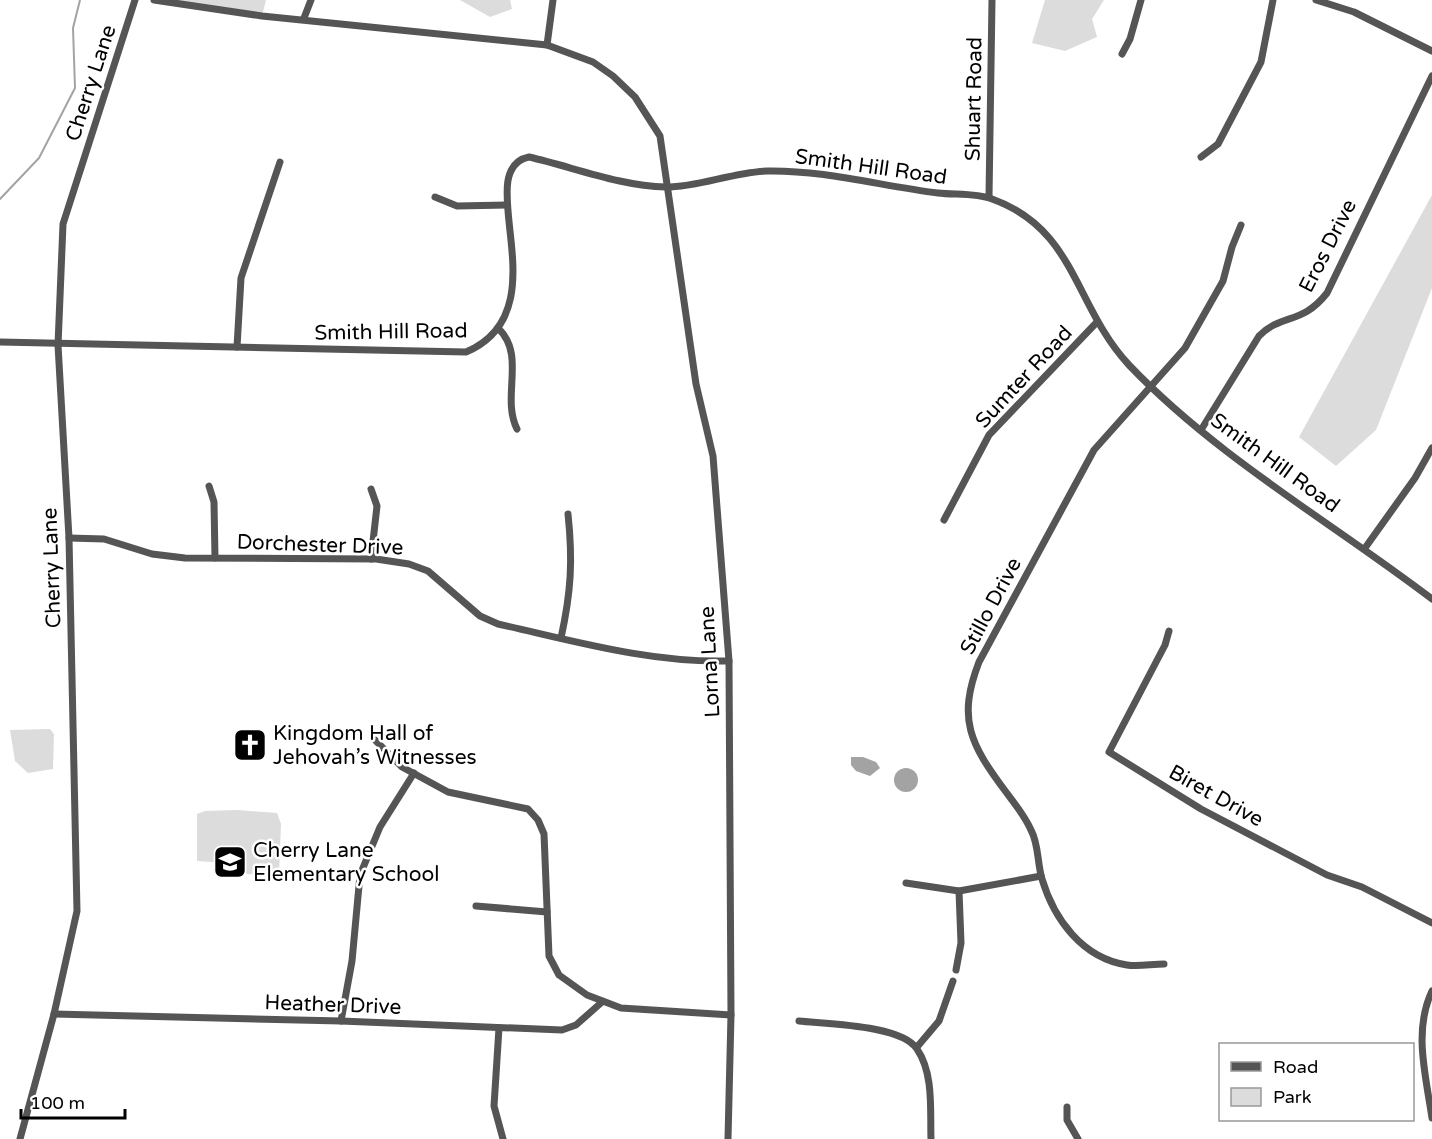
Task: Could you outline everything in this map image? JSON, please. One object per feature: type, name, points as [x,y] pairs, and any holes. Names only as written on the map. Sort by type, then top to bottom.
[{"type":"street","name":"Cherry Lane","points":[[20,1139],[54,1014],[77,911],[69,538],[58,345],[63,224],[135,0]]},
{"type":"street","name":"Lorna Lane","points":[[154,0],[262,15],[548,45],[593,62],[613,76],[635,97],[660,136],[696,384],[712,456],[729,661],[731,1015],[728,1139]]},
{"type":"street","points":[[304,18],[311,0]]},
{"type":"street","points":[[548,45],[553,0]]},
{"type":"street","name":"Shuart Road","points":[[989,198],[992,0]]},
{"type":"street","points":[[1122,54],[1130,39],[1141,0]]},
{"type":"street","points":[[1201,157],[1218,144],[1262,62],[1273,0]]},
{"type":"street","points":[[1316,0],[1354,12],[1432,51]]},
{"type":"street","name":"Eros Drive","points":[[1202,430],[1259,336],[1269,326],[1302,316],[1316,308],[1327,293],[1432,76]]},
{"type":"street","name":"Smith Hill Road","points":[[0,342],[466,352],[479,346],[499,329],[512,299],[514,279],[507,205],[508,173],[520,159],[528,157],[620,180],[668,187],[765,171],[795,172],[848,177],[938,193],[989,198],[1025,214],[1054,240],[1097,322],[1129,364],[1153,387],[1235,458],[1365,548],[1432,599]]},
{"type":"street","points":[[237,347],[241,278],[280,162]]},
{"type":"street","points":[[435,196],[457,206],[507,205]]},
{"type":"street","name":"Stillo Drive","points":[[1164,964],[1127,965],[1095,953],[1070,934],[1058,918],[1041,876],[1037,846],[1031,829],[975,744],[966,713],[968,689],[979,662],[1094,450],[1153,387],[1185,348],[1224,280],[1232,247],[1241,225]]},
{"type":"street","name":"Sumter Road","points":[[944,520],[989,435],[1097,322]]},
{"type":"street","points":[[499,329],[508,338],[512,349],[511,411],[517,429]]},
{"type":"street","points":[[1365,548],[1415,478],[1432,448]]},
{"type":"street","points":[[209,486],[214,501],[215,558]]},
{"type":"street","points":[[371,559],[377,506],[372,489]]},
{"type":"street","points":[[561,638],[571,587],[573,552],[568,514]]},
{"type":"street","name":"Dorchester Drive","points":[[69,538],[104,539],[152,554],[215,558],[371,559],[409,564],[428,572],[480,616],[498,624],[655,658],[689,662],[729,661]]},
{"type":"street","name":"Biret Drive","points":[[1169,631],[1165,645],[1109,752],[1201,809],[1328,875],[1362,887],[1432,923]]},
{"type":"street","points":[[375,740],[402,767],[448,792],[528,809],[538,820],[544,834],[549,956],[560,975],[570,985],[602,1002],[621,1008],[731,1015]]},
{"type":"street","points":[[341,1021],[352,961],[360,875],[380,827],[414,773]]},
{"type":"street","points":[[906,883],[960,891],[1041,876]]},
{"type":"street","points":[[956,970],[961,943],[960,891]]},
{"type":"street","points":[[476,906],[547,912]]},
{"type":"street","points":[[916,1047],[939,1021],[953,981]]},
{"type":"street","points":[[1432,992],[1422,1019],[1421,1043],[1429,1076],[1432,1118]]},
{"type":"street","name":"Heather Drive","points":[[54,1014],[341,1021],[562,1030],[576,1025],[602,1002]]},
{"type":"street","points":[[799,1021],[885,1032],[903,1037],[916,1047],[929,1084],[931,1139]]},
{"type":"street","points":[[499,1028],[494,1106],[503,1139]]},
{"type":"street","points":[[1067,1107],[1067,1120],[1078,1139]]},
{"type":"green space","points":[[154,0],[266,0],[262,16]]},
{"type":"green space","points":[[460,0],[510,0],[512,9],[490,17]]},
{"type":"green space","points":[[1045,0],[1104,0],[1092,19],[1097,37],[1065,51],[1032,43]]},
{"type":"green space","points":[[1432,195],[1432,288],[1376,430],[1336,466],[1299,437]]},
{"type":"green space","points":[[50,729],[54,734],[53,769],[28,773],[15,761],[10,730]]},
{"type":"green space","points":[[237,810],[277,813],[281,824],[279,876],[247,874],[234,859],[228,863],[197,861],[197,814],[205,811]]},
{"type":"shaded area","points":[[851,757],[863,757],[876,762],[880,768],[870,776],[856,771],[851,765]]},
{"type":"shaded area","points":[[906,768],[915,771],[918,780],[915,789],[906,792],[897,789],[894,780],[897,771]]},
{"type":"waterway","points":[[0,199],[39,158],[75,88],[73,28],[80,0]]},
{"type":"place","name":"Kingdom Hall of Jehovah’s Witnesses","points":[[250,745]]},
{"type":"place","name":"Cherry Lane Elementary School","points":[[230,862]]}]
